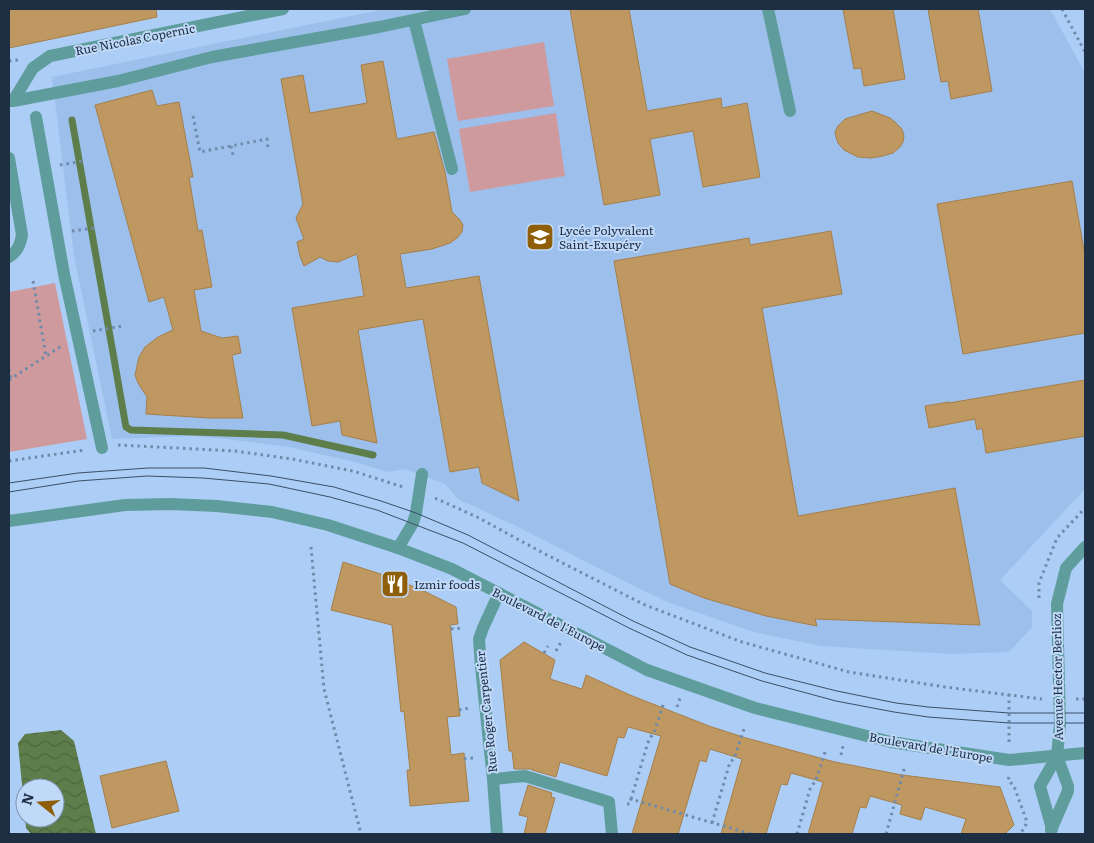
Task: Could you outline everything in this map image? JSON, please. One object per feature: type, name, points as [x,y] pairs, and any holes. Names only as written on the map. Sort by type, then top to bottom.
[{"type":"street","name":"Rue Nicolas Copernic","points":[[11,101],[32,68],[50,56],[283,9]]},
{"type":"street","points":[[11,101],[118,81],[212,57],[379,27],[465,9]]},
{"type":"street","points":[[768,9],[790,111]]},
{"type":"street","points":[[414,20],[452,169]]},
{"type":"street","points":[[36,117],[64,274],[102,448]]},
{"type":"street","points":[[9,158],[22,234],[19,247],[9,257]]},
{"type":"street","points":[[398,548],[413,524],[422,474]]},
{"type":"street","name":"Boulevard de l'Europe","points":[[9,521],[126,505],[217,506],[272,512],[328,525],[452,568],[647,670],[755,708],[891,742],[1009,760],[1085,753]]},
{"type":"street","name":"Avenue Hector Berlioz","points":[[1057,756],[1060,724],[1056,604],[1066,568],[1085,547]]},
{"type":"street","name":"Rue Roger Carpentier","points":[[497,834],[479,639],[500,594]]},
{"type":"street","points":[[1050,831],[1068,791],[1057,756]]},
{"type":"street","points":[[1050,831],[1040,786],[1057,756]]},
{"type":"street","points":[[493,779],[524,776],[609,802],[612,834]]},
{"type":"path","points":[[1062,9],[1085,52]]},
{"type":"path","points":[[193,116],[200,152],[267,139],[268,149]]},
{"type":"path","points":[[231,146],[233,155]]},
{"type":"path","points":[[68,164],[84,161]]},
{"type":"path","points":[[78,230],[95,228]]},
{"type":"path","points":[[33,281],[46,356]]},
{"type":"path","points":[[97,330],[123,326]]},
{"type":"path","points":[[9,369],[10,380],[78,336]]},
{"type":"path","points":[[9,461],[118,445],[235,451],[292,459],[353,472],[420,492],[477,517],[645,605],[742,642],[850,672],[946,687],[1040,698]]},
{"type":"path","points":[[1057,538],[1085,508]]},
{"type":"path","points":[[311,547],[324,689],[361,834]]},
{"type":"path","points":[[451,629],[462,628]]},
{"type":"path","points":[[544,654],[548,646]]},
{"type":"path","points":[[1009,694],[1009,748]]},
{"type":"path","points":[[1073,699],[1085,700]]},
{"type":"path","points":[[627,804],[630,804],[632,799],[649,739],[654,733],[664,702]]},
{"type":"path","points":[[459,710],[466,709]]},
{"type":"path","points":[[712,823],[730,762],[734,759],[744,729]]},
{"type":"path","points":[[797,834],[810,789],[816,780],[825,752]]},
{"type":"path","points":[[464,759],[470,758]]},
{"type":"path","points":[[886,834],[905,766]]},
{"type":"path","points":[[1009,773],[1008,780],[1014,786],[1027,822],[1019,834]]},
{"type":"path","points":[[632,799],[751,834]]},
{"type":"shaded area","points":[[385,9],[1050,9],[1085,73],[1085,489],[1000,580],[1032,611],[1032,627],[1009,652],[950,654],[821,646],[754,632],[670,603],[458,499],[445,484],[405,469],[388,472],[355,462],[289,447],[226,439],[192,436],[112,439],[74,256],[52,77]]},
{"type":"shaded area","points":[[544,42],[554,106],[458,121],[447,59]]},
{"type":"shaded area","points":[[556,113],[565,176],[470,192],[459,129]]},
{"type":"shaded area","points":[[55,283],[87,439],[9,452],[9,292]]},
{"type":"water","points":[[61,730],[74,741],[96,834],[31,834],[26,828],[65,828],[65,778],[21,778],[18,743],[25,734]]},
{"type":"building","points":[[9,9],[156,9],[157,17],[9,48]]},
{"type":"building","points":[[570,9],[629,9],[647,111],[721,98],[722,108],[747,103],[760,177],[703,187],[693,131],[650,139],[660,195],[604,205]]},
{"type":"building","points":[[843,9],[893,9],[905,79],[864,86],[861,68],[854,69]]},
{"type":"building","points":[[928,9],[978,9],[992,91],[951,99],[948,81],[941,82]]},
{"type":"building","points":[[383,61],[397,139],[434,132],[445,172],[452,212],[463,225],[462,232],[450,243],[432,249],[400,254],[406,288],[479,276],[519,501],[482,483],[479,467],[450,472],[423,319],[358,330],[377,443],[342,435],[340,421],[312,426],[292,308],[364,296],[357,254],[338,262],[328,261],[320,257],[304,266],[300,256],[297,242],[304,239],[296,218],[303,204],[281,79],[303,75],[310,113],[367,103],[361,65]]},
{"type":"building","points":[[152,90],[157,106],[179,102],[193,177],[189,177],[198,231],[202,230],[212,287],[194,290],[201,331],[222,338],[238,336],[241,353],[232,355],[243,418],[146,414],[147,397],[135,375],[139,357],[145,347],[158,337],[173,330],[164,297],[149,302],[95,105]]},
{"type":"building","points":[[872,111],[890,118],[902,129],[903,142],[893,153],[871,158],[858,157],[844,150],[838,143],[835,132],[845,119]]},
{"type":"building","points":[[1072,181],[1085,256],[1085,333],[963,354],[937,204]]},
{"type":"building","points":[[831,231],[842,294],[762,308],[798,516],[955,488],[980,625],[815,619],[817,626],[766,616],[704,598],[670,584],[614,261],[749,238],[750,245]]},
{"type":"building","points":[[1085,380],[1085,436],[986,453],[982,428],[977,430],[975,419],[929,428],[925,406]]},
{"type":"building","points":[[343,562],[390,577],[456,607],[458,624],[450,625],[460,716],[447,717],[451,755],[464,753],[469,801],[410,806],[407,770],[410,770],[404,711],[401,712],[392,625],[331,610]]},
{"type":"building","points":[[524,642],[555,660],[550,679],[582,689],[586,675],[630,695],[709,726],[746,738],[835,762],[902,775],[1000,787],[1014,825],[1005,834],[961,834],[966,819],[925,807],[921,820],[900,814],[902,805],[870,796],[866,808],[860,807],[852,834],[808,834],[823,782],[791,773],[787,785],[781,784],[766,834],[721,834],[742,759],[710,749],[706,762],[700,760],[678,834],[632,834],[661,736],[628,727],[624,738],[618,737],[607,776],[560,762],[556,777],[533,769],[514,769],[512,751],[509,751],[500,660]]},
{"type":"building","points":[[166,761],[179,811],[112,828],[100,776]]},
{"type":"building","points":[[528,785],[552,793],[551,797],[555,798],[545,834],[524,834],[528,817],[519,815]]},
{"type":"waterway","points":[[72,120],[126,427],[131,430],[283,435],[373,455]]},
{"type":"tram line","points":[[9,483],[78,473],[148,468],[204,468],[271,476],[334,487],[416,513],[468,535],[633,621],[690,647],[765,673],[896,703],[1009,713],[1085,713]]},
{"type":"tram line","points":[[9,492],[78,481],[147,476],[203,478],[269,484],[330,497],[377,510],[463,543],[629,628],[687,655],[762,681],[836,701],[928,717],[1009,723],[1085,723]]},
{"type":"place","name":"Lycée Polyvalent Saint-Exupéry","points":[[540,237]]},
{"type":"place","name":"Izmir foods","points":[[395,584]]}]
